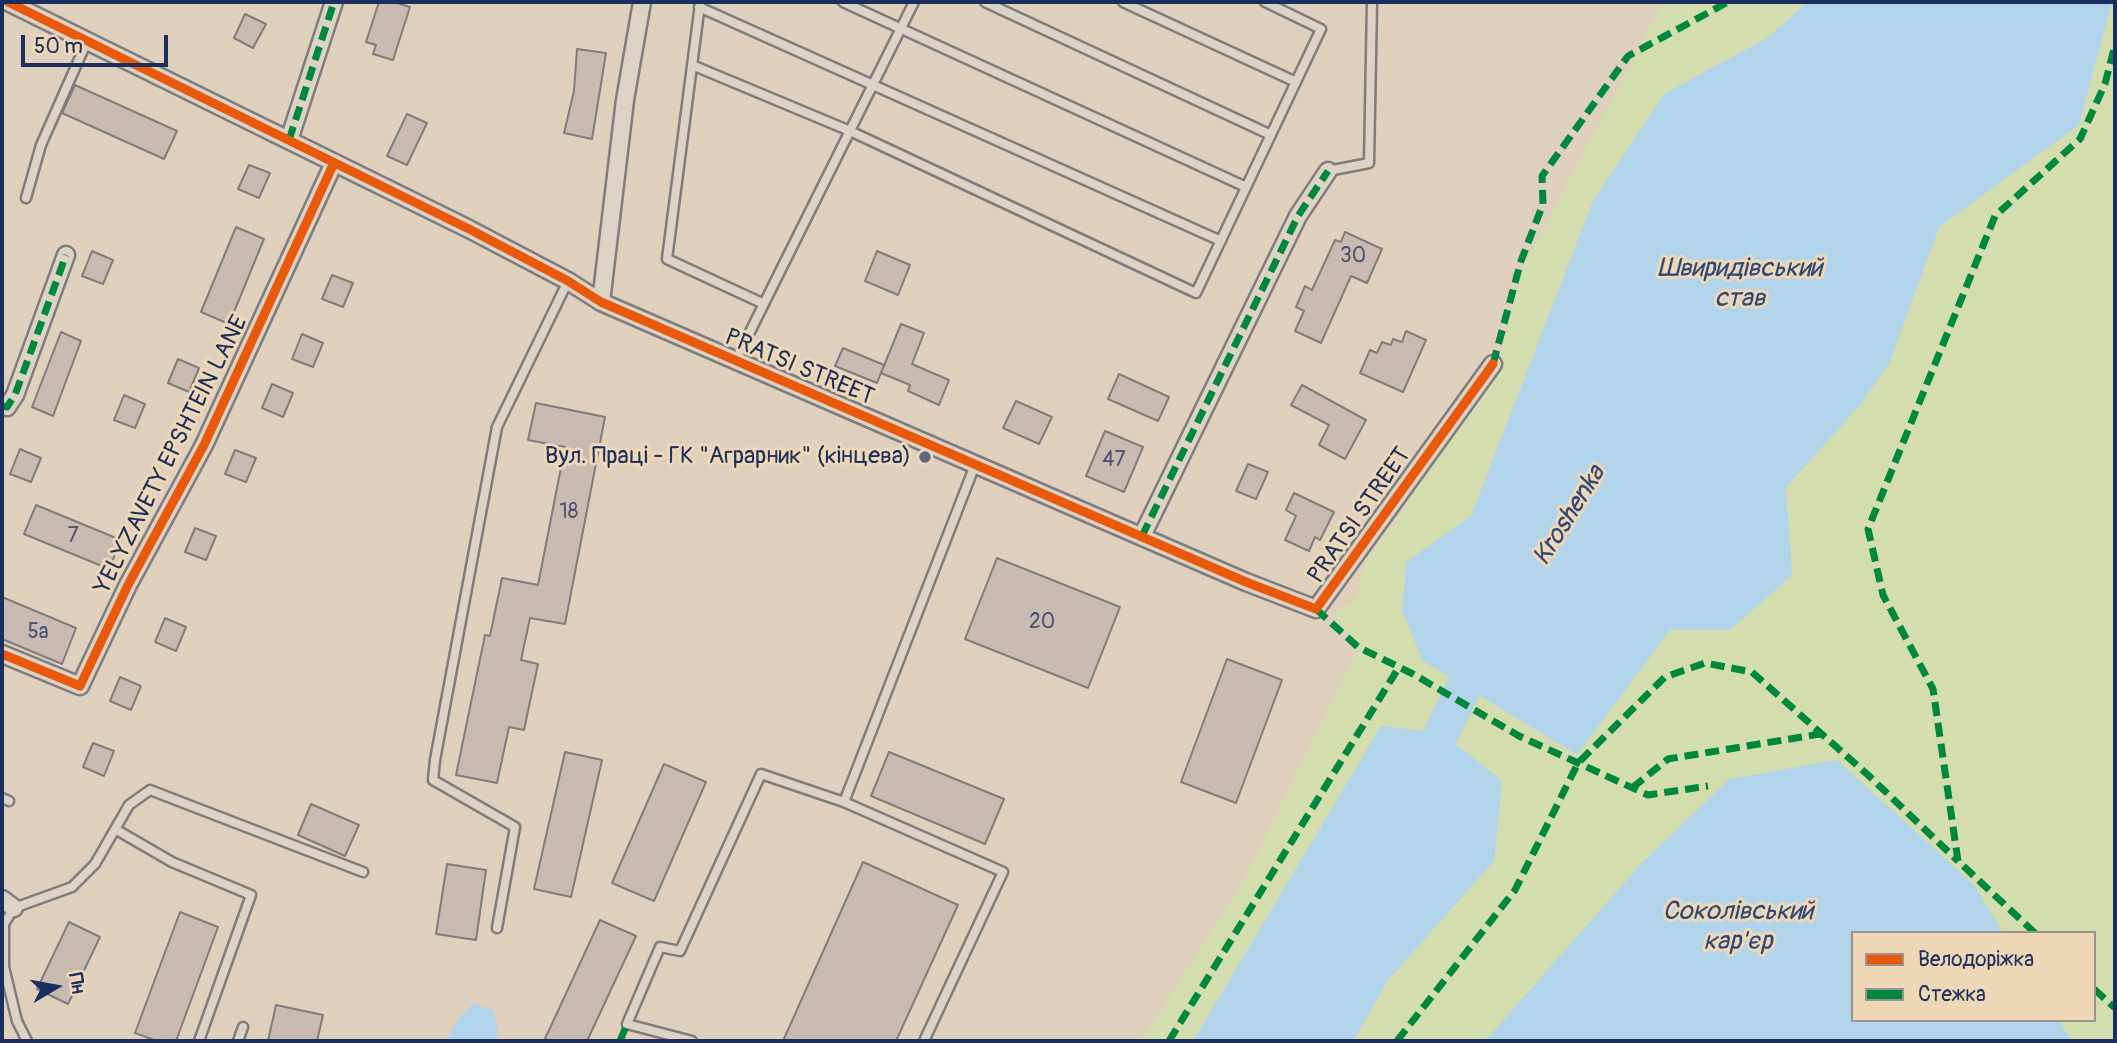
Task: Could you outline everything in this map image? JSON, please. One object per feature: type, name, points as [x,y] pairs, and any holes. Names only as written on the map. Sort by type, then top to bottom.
[{"type":"street","name":"PRATSI STREET","points":[[8,2],[289,139],[333,164],[568,281],[600,302],[1316,609],[1493,364]]},
{"type":"street","points":[[289,139],[334,2]]},
{"type":"street","points":[[600,302],[625,100],[642,2]]},
{"type":"street","name":"YELYZAVETY EPSHTEIN LANE","points":[[2,654],[80,686],[128,584],[204,445],[333,164]]},
{"type":"street","points":[[1142,536],[1298,216],[1328,172]]},
{"type":"street","points":[[2,406],[7,407],[15,395],[66,255]]},
{"type":"lane","points":[[843,2],[1246,187]]},
{"type":"lane","points":[[735,362],[914,2]]},
{"type":"lane","points":[[985,2],[1271,135]]},
{"type":"lane","points":[[1123,2],[1296,82]]},
{"type":"lane","points":[[692,65],[850,131],[1196,293],[1321,29],[1265,2]]},
{"type":"lane","points":[[1328,172],[1369,163],[1372,2]]},
{"type":"lane","points":[[764,303],[667,259],[700,4],[1221,241]]},
{"type":"lane","points":[[26,198],[41,145],[88,39]]},
{"type":"lane","points":[[497,928],[515,827],[433,780],[435,760],[497,427],[568,281]]},
{"type":"lane","points":[[844,802],[975,464]]},
{"type":"lane","points":[[692,1041],[627,1024],[660,947],[680,951],[761,774],[844,802],[1003,872],[925,1041]]},
{"type":"lane","points":[[19,1041],[4,967],[3,926],[8,903],[72,887],[95,864],[129,805],[150,790],[363,872]]},
{"type":"lane","points":[[115,829],[172,862],[251,895],[199,1041]]},
{"type":"lane","points":[[17,1021],[27,1041]]},
{"type":"lane","points":[[238,1041],[243,1027]]},
{"type":"green space","points":[[1663,2],[1807,2],[1769,37],[1664,94],[1593,201],[1471,516],[1406,562],[1423,661],[1577,755],[1670,630],[1730,630],[1792,575],[1786,487],[1860,405],[1889,364],[1939,227],[2079,125],[2112,2],[2115,2],[2115,1041],[2072,1041],[2059,1022],[2096,1022],[2096,931],[2002,931],[1974,885],[1729,779],[1640,865],[1485,1041],[1353,1041],[1388,980],[1494,861],[1502,782],[1442,733],[1381,727],[1193,1041],[1141,1041],[1245,878],[1358,648],[1333,615],[1358,595],[1364,564],[1421,483],[1429,464],[1498,366],[1523,267]]},
{"type":"water","name":"Швиридівський став","points":[[1807,2],[2112,2],[2079,125],[1939,227],[1889,364],[1860,405],[1786,487],[1792,575],[1730,630],[1670,630],[1577,755],[1423,661],[1402,611],[1406,562],[1471,516],[1593,201],[1664,94],[1769,37]]},
{"type":"water","points":[[1381,726],[1442,733],[1502,781],[1494,861],[1388,980],[1353,1041],[1193,1041]]},
{"type":"water","name":"Соколівський кар'єр","points":[[1837,760],[1974,885],[2002,931],[1851,931],[1851,1022],[2059,1022],[2072,1041],[1485,1041],[1640,865],[1729,779]]},
{"type":"water","points":[[473,1003],[494,1011],[498,1032],[495,1041],[446,1041],[456,1022]]},
{"type":"building","points":[[379,2],[394,2],[410,7],[393,60],[373,54],[376,45],[366,42]]},
{"type":"building","points":[[245,14],[266,24],[253,48],[234,38]]},
{"type":"building","points":[[577,49],[606,53],[592,139],[564,133],[574,91]]},
{"type":"building","points":[[75,85],[177,131],[164,159],[62,113]]},
{"type":"building","points":[[407,114],[427,123],[407,165],[387,156]]},
{"type":"building","points":[[249,165],[270,173],[259,198],[238,189]]},
{"type":"building","points":[[236,227],[264,239],[229,324],[201,312]]},
{"type":"building","points":[[1345,232],[1382,249],[1367,283],[1351,276],[1321,343],[1295,331],[1304,311],[1296,307],[1305,286],[1312,290],[1335,240],[1341,242]]},
{"type":"building","points":[[92,251],[113,260],[103,284],[82,276]]},
{"type":"building","points":[[877,251],[910,265],[898,295],[865,281]]},
{"type":"building","points":[[332,275],[353,283],[343,307],[322,299]]},
{"type":"building","points":[[901,324],[924,333],[912,364],[949,380],[939,405],[908,391],[910,385],[881,373]]},
{"type":"building","points":[[1406,331],[1426,340],[1403,392],[1360,373],[1370,350],[1377,353],[1382,342],[1391,345],[1393,339],[1402,342]]},
{"type":"building","points":[[61,332],[81,341],[53,416],[32,407]]},
{"type":"building","points":[[302,334],[323,343],[313,367],[292,359]]},
{"type":"building","points":[[843,348],[884,365],[877,383],[835,366]]},
{"type":"building","points":[[178,359],[199,368],[189,392],[168,383]]},
{"type":"building","points":[[1119,374],[1169,397],[1158,421],[1108,399]]},
{"type":"building","points":[[272,384],[293,393],[283,417],[262,408]]},
{"type":"building","points":[[1302,385],[1366,420],[1345,459],[1319,445],[1329,425],[1291,405]]},
{"type":"building","points":[[124,395],[145,404],[135,428],[114,420]]},
{"type":"building","points":[[1016,401],[1052,417],[1039,444],[1003,428]]},
{"type":"building","points":[[536,403],[605,417],[565,624],[530,618],[521,660],[538,664],[524,730],[509,727],[497,783],[456,775],[485,635],[490,636],[502,578],[538,585],[565,447],[528,440]]},
{"type":"building","points":[[1105,431],[1143,447],[1124,492],[1086,476]]},
{"type":"building","points":[[20,449],[41,458],[31,482],[10,474]]},
{"type":"building","points":[[235,450],[256,458],[246,482],[225,474]]},
{"type":"building","points":[[1248,464],[1268,472],[1256,499],[1236,491]]},
{"type":"building","points":[[1294,493],[1334,512],[1320,540],[1315,537],[1309,551],[1285,540],[1296,516],[1286,510]]},
{"type":"building","points":[[36,505],[121,540],[109,569],[24,534]]},
{"type":"building","points":[[195,528],[216,536],[206,560],[185,552]]},
{"type":"building","points":[[997,558],[1120,607],[1088,688],[965,639]]},
{"type":"building","points":[[2,597],[76,628],[62,664],[2,639]]},
{"type":"building","points":[[165,618],[186,627],[176,651],[155,642]]},
{"type":"building","points":[[1227,659],[1282,680],[1236,803],[1181,782]]},
{"type":"building","points":[[120,677],[141,686],[131,710],[110,701]]},
{"type":"building","points":[[93,743],[114,751],[104,776],[83,767]]},
{"type":"building","points":[[565,752],[602,760],[571,897],[534,889]]},
{"type":"building","points":[[889,752],[1004,799],[985,844],[871,796]]},
{"type":"building","points":[[664,764],[706,782],[654,901],[612,883]]},
{"type":"building","points":[[311,804],[359,825],[345,856],[298,835]]},
{"type":"building","points":[[863,862],[958,905],[896,1041],[783,1041]]},
{"type":"building","points":[[447,864],[486,870],[476,940],[436,934]]},
{"type":"building","points":[[180,912],[218,927],[176,1041],[157,1041],[135,1033]]},
{"type":"building","points":[[600,920],[636,936],[587,1041],[544,1041]]},
{"type":"building","points":[[69,922],[100,937],[68,1004],[37,989]]},
{"type":"building","points":[[276,1005],[323,1015],[317,1041],[268,1041]]},
{"type":"waterway","name":"Kroshenka","points":[[1420,776],[1464,687],[1489,646]]},
{"type":"marked path","points":[[289,140],[334,2]]},
{"type":"marked path","points":[[1493,364],[1521,261],[1543,204],[1542,176],[1628,56],[1728,2]]},
{"type":"marked path","points":[[2033,931],[1958,861],[1933,689],[1883,595],[1868,529],[1995,216],[2080,139],[2105,84],[2115,45]]},
{"type":"marked path","points":[[1142,536],[1298,216],[1328,171]]},
{"type":"marked path","points":[[2,406],[7,407],[15,395],[66,255]]},
{"type":"marked path","points":[[1316,609],[1358,647],[1413,674],[1519,736],[1648,795],[1708,786]]},
{"type":"marked path","points":[[1397,1041],[1515,890],[1578,763],[1665,677],[1705,663],[1752,672],[1868,775],[1958,861]]},
{"type":"marked path","points":[[1169,1041],[1399,667]]},
{"type":"marked path","points":[[1632,788],[1668,759],[1820,734]]},
{"type":"marked path","points":[[2096,991],[2115,1008]]},
{"type":"marked path","points":[[620,1041],[627,1024]]},
{"type":"cycle path","points":[[8,2],[469,229],[568,281],[601,302],[1246,582],[1316,609],[1493,364]]},
{"type":"cycle path","points":[[2,654],[80,686],[128,585],[204,445],[333,165]]},
{"type":"place","name":"Вул. Праці - ГК \"Аграрник\" (кінцева)","points":[[925,457]]}]
